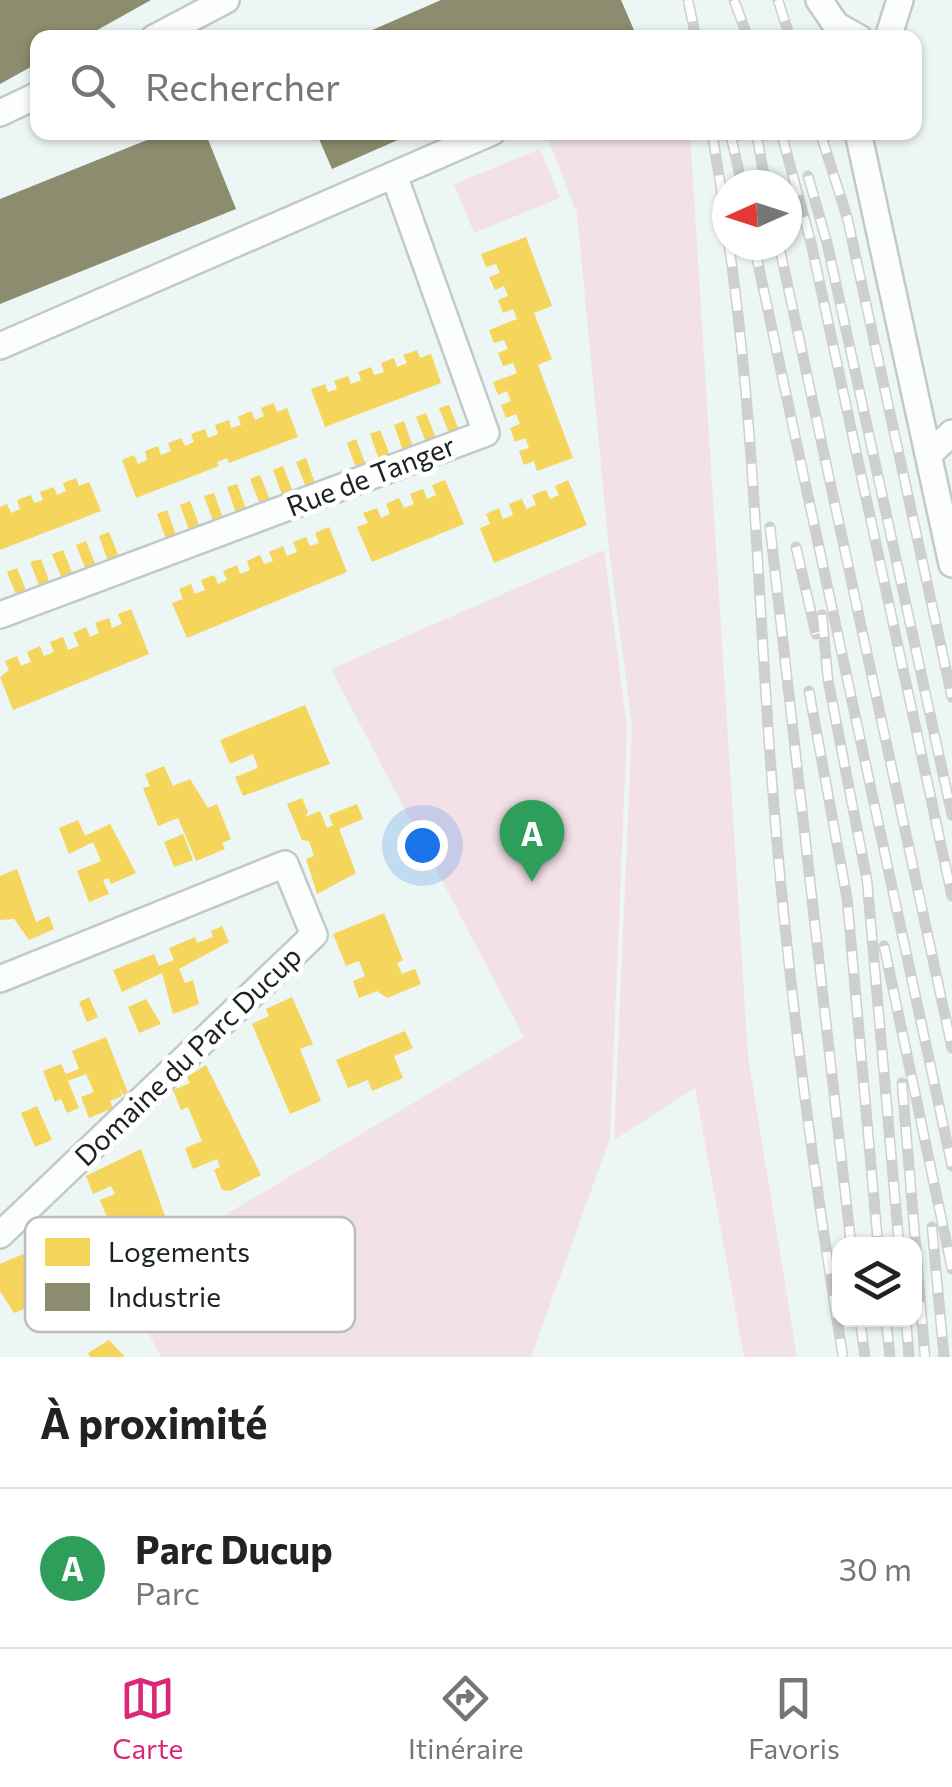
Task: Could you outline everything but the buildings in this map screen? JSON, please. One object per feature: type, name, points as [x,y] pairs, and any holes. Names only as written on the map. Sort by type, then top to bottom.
[{"type":"street","points":[[169,30],[226,0]]},
{"type":"street","points":[[888,30],[900,0]]},
{"type":"street","points":[[831,11],[851,30]]},
{"type":"street","points":[[0,113],[30,99]]},
{"type":"street","points":[[0,346],[474,140]]},
{"type":"street","points":[[862,140],[952,564]]},
{"type":"street","name":"Rue de Tanger","points":[[0,615],[486,433],[394,175]]},
{"type":"street","points":[[929,454],[952,433]]},
{"type":"street","name":"Domaine du Parc Ducup","points":[[0,979],[285,864],[314,935],[0,1234]]},
{"type":"shaded area","points":[[549,140],[690,140],[748,1057],[797,1357],[744,1357],[695,1088],[614,1140],[632,726],[609,549],[577,214]]},
{"type":"shaded area","points":[[540,149],[560,198],[474,233],[454,184]]},
{"type":"shaded area","points":[[604,550],[627,727],[610,1138],[531,1357],[161,1357],[148,1332],[355,1332],[355,1217],[222,1217],[524,1037],[331,669]]},
{"type":"railway","points":[[688,0],[694,30]]},
{"type":"railway","points":[[734,0],[745,30]]},
{"type":"railway","points":[[778,0],[787,30]]},
{"type":"railway","points":[[713,140],[718,170]]},
{"type":"railway","points":[[732,140],[739,170]]},
{"type":"railway","points":[[758,140],[763,170]]},
{"type":"railway","points":[[783,140],[811,243],[952,896]]},
{"type":"railway","points":[[823,140],[847,217],[952,697]]},
{"type":"railway","points":[[808,176],[827,243],[952,815]]},
{"type":"railway","points":[[731,260],[749,425],[774,806],[789,964],[843,1357]]},
{"type":"railway","points":[[757,260],[952,1166]]},
{"type":"railway","points":[[782,260],[952,1048]]},
{"type":"railway","points":[[770,527],[850,1237]]},
{"type":"railway","points":[[796,547],[816,634]]},
{"type":"railway","points":[[822,615],[828,680],[867,880],[898,1237]]},
{"type":"railway","points":[[809,691],[847,898],[877,1237]]},
{"type":"railway","points":[[884,946],[952,1269]]},
{"type":"railway","points":[[902,1083],[925,1357]]},
{"type":"railway","points":[[932,1227],[944,1357]]},
{"type":"railway","points":[[861,1327],[865,1357]]},
{"type":"railway","points":[[887,1327],[890,1357]]},
{"type":"railway","points":[[907,1327],[909,1357]]},
{"type":"place","name":"Parc Ducup","points":[[532,882]]}]
